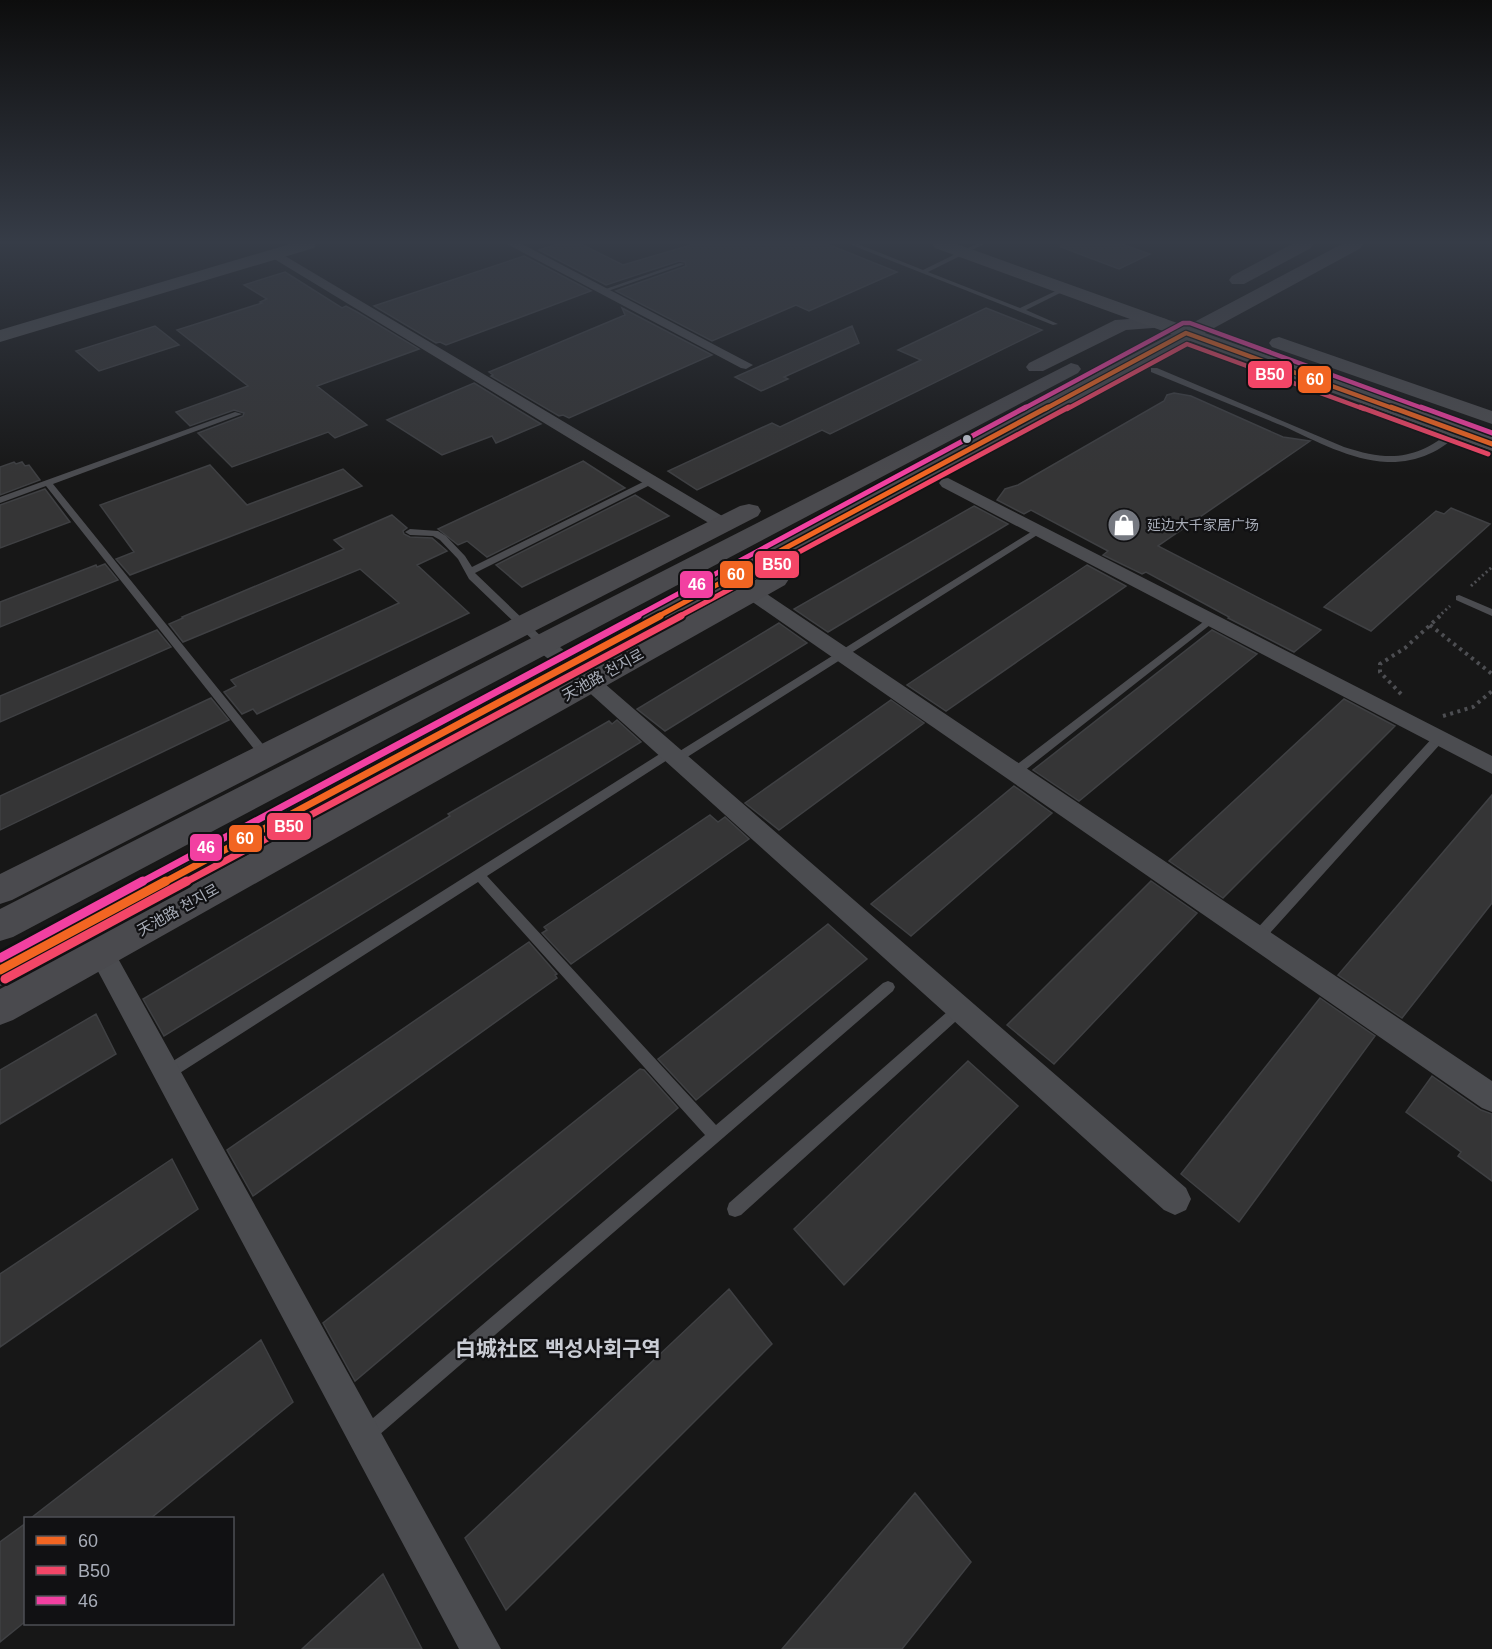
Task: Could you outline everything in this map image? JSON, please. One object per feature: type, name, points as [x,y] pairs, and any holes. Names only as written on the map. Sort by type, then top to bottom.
[{"type":"highway","points":[[1193,321],[1492,444]]},
{"type":"highway","points":[[1218,321],[1492,418]]},
{"type":"main road","points":[[0,336],[46,321]]},
{"type":"main road","name":"天池路 천지로","points":[[0,890],[1122,324],[1141,321]]},
{"type":"main road","name":"天池路 천지로","points":[[0,926],[1167,321]]},
{"type":"main road","name":"天池路 천지로","points":[[0,1008],[101,952],[579,673],[1169,321]]},
{"type":"main road","name":"天池路 천지로","points":[[0,970],[579,673],[751,592],[1191,349],[1181,321]]},
{"type":"street","points":[[388,321],[654,480],[723,524]]},
{"type":"street","points":[[660,321],[746,366]]},
{"type":"street","points":[[948,483],[1211,619],[1443,730],[1492,766]]},
{"type":"street","points":[[751,592],[1492,1098]]},
{"type":"street","points":[[543,644],[674,756],[1175,1199]]},
{"type":"street","points":[[101,952],[481,1649]]},
{"type":"lane","points":[[1048,321],[1055,324]]},
{"type":"lane","points":[[1154,370],[1340,447],[1373,458],[1400,459],[1420,456],[1440,446],[1457,431]]},
{"type":"lane","points":[[0,500],[238,414]]},
{"type":"lane","points":[[470,572],[654,480]]},
{"type":"lane","points":[[48,483],[266,756]]},
{"type":"lane","points":[[167,1073],[479,875],[842,654],[1039,530]]},
{"type":"lane","points":[[410,532],[435,533],[462,558],[472,577],[543,644]]},
{"type":"lane","points":[[1459,598],[1492,613]]},
{"type":"lane","points":[[1015,772],[1211,619]]},
{"type":"lane","points":[[1257,938],[1443,730]]},
{"type":"lane","points":[[479,875],[715,1135]]},
{"type":"lane","points":[[365,1437],[888,987]]},
{"type":"lane","points":[[735,1209],[960,1009]]},
{"type":"path","points":[[1406,699],[1378,668],[1389,656],[1405,648],[1492,567]]},
{"type":"path","points":[[1430,625],[1492,674]]},
{"type":"path","points":[[1443,730],[1437,718],[1473,707],[1492,691]]},
{"type":"building","points":[[205,321],[371,321],[419,349],[317,386],[367,425],[335,438],[328,432],[232,467],[198,433],[243,416],[244,413],[234,410],[190,426],[176,412],[248,386],[177,330]]},
{"type":"building","points":[[399,321],[511,321],[446,345],[436,343]]},
{"type":"building","points":[[611,321],[647,321],[712,355],[569,418],[559,416],[491,376],[493,375],[489,372]]},
{"type":"building","points":[[674,321],[759,321],[712,341]]},
{"type":"building","points":[[959,321],[1019,321],[1042,330],[830,434],[822,430],[697,490],[668,471],[772,423],[780,427],[921,360],[898,350]]},
{"type":"building","points":[[155,326],[179,345],[99,371],[76,351]]},
{"type":"building","points":[[852,326],[859,343],[784,377],[788,379],[761,391],[735,377]]},
{"type":"building","points":[[474,383],[541,424],[496,443],[492,436],[442,455],[387,420]]},
{"type":"building","name":"延边大千家居广场","points":[[1174,393],[1191,396],[1283,437],[1310,441],[1158,546],[1321,630],[1294,652],[1146,572],[1142,574],[1103,555],[1108,551],[1031,510],[1024,514],[997,500],[1005,489],[1018,485],[1164,401],[1167,395]]},
{"type":"building","points":[[583,461],[625,488],[487,557],[467,541],[458,545],[438,529]]},
{"type":"building","points":[[14,462],[29,465],[40,480],[0,495],[0,467]]},
{"type":"building","points":[[210,465],[247,505],[343,469],[362,486],[130,575],[116,559],[134,552],[100,505]]},
{"type":"building","points":[[45,489],[70,522],[0,548],[0,505]]},
{"type":"building","points":[[635,495],[669,516],[522,587],[496,565]]},
{"type":"building","points":[[974,506],[1008,524],[828,632],[794,609]]},
{"type":"building","points":[[1451,508],[1490,524],[1371,631],[1324,607],[1436,511],[1444,514]]},
{"type":"building","points":[[392,515],[407,528],[403,531],[404,534],[410,537],[432,538],[447,551],[417,565],[469,613],[257,714],[253,709],[242,714],[224,692],[236,686],[231,680],[399,603],[360,569],[183,642],[169,624],[344,549],[334,540]]},
{"type":"building","points":[[105,564],[118,580],[0,627],[0,602],[96,565],[97,567]]},
{"type":"building","points":[[1087,565],[1126,586],[946,711],[907,685]]},
{"type":"building","points":[[779,623],[807,643],[665,731],[637,709]]},
{"type":"building","points":[[157,630],[171,647],[0,722],[0,696]]},
{"type":"building","points":[[1212,630],[1257,654],[1079,801],[1033,770]]},
{"type":"building","points":[[211,698],[229,720],[0,830],[0,796]]},
{"type":"building","points":[[1344,699],[1395,726],[1223,898],[1169,861]]},
{"type":"building","points":[[891,700],[924,723],[779,830],[745,803]]},
{"type":"building","points":[[617,720],[641,742],[164,1036],[143,999],[450,816],[448,814],[609,721],[612,724]]},
{"type":"building","points":[[1014,786],[1052,813],[911,936],[871,904]]},
{"type":"building","points":[[1492,795],[1492,903],[1402,1018],[1338,975]]},
{"type":"building","points":[[710,815],[718,822],[725,817],[749,839],[571,964],[542,933],[547,930],[544,927]]},
{"type":"building","points":[[1151,881],[1197,913],[1054,1064],[1007,1025]]},
{"type":"building","points":[[828,924],[867,959],[696,1100],[658,1059]]},
{"type":"building","points":[[529,942],[557,974],[555,975],[557,978],[253,1196],[227,1150]]},
{"type":"building","points":[[1320,998],[1375,1036],[1239,1222],[1181,1174]]},
{"type":"building","points":[[96,1014],[116,1054],[0,1124],[0,1070]]},
{"type":"building","points":[[968,1061],[1018,1106],[844,1285],[794,1229]]},
{"type":"building","points":[[640,1069],[644,1070],[678,1108],[355,1381],[323,1323]]},
{"type":"building","points":[[1432,1076],[1481,1110],[1492,1114],[1492,1181],[1458,1156],[1461,1152],[1406,1112]]},
{"type":"building","points":[[172,1159],[198,1209],[0,1347],[0,1274]]},
{"type":"building","points":[[729,1289],[772,1344],[506,1610],[465,1538]]},
{"type":"building","points":[[261,1340],[293,1402],[152,1517],[32,1517]]},
{"type":"building","points":[[915,1493],[971,1562],[902,1649],[782,1649]]},
{"type":"building","points":[[24,1524],[24,1623],[0,1642],[0,1542]]},
{"type":"building","points":[[383,1574],[422,1649],[302,1649]]},
{"type":"transit line","name":"46","points":[[0,958],[1183,323],[1190,323],[1492,433]]},
{"type":"transit line","name":"60","points":[[0,970],[1186,333],[1492,444]]},
{"type":"transit line","name":"B50","points":[[5,979],[1187,344],[1488,454]]},
{"type":"place","name":"延边大千家居广场","points":[[1124,525]]},
{"type":"district","name":"白城社区 백성사회구역","points":[[558,1349]]}]
